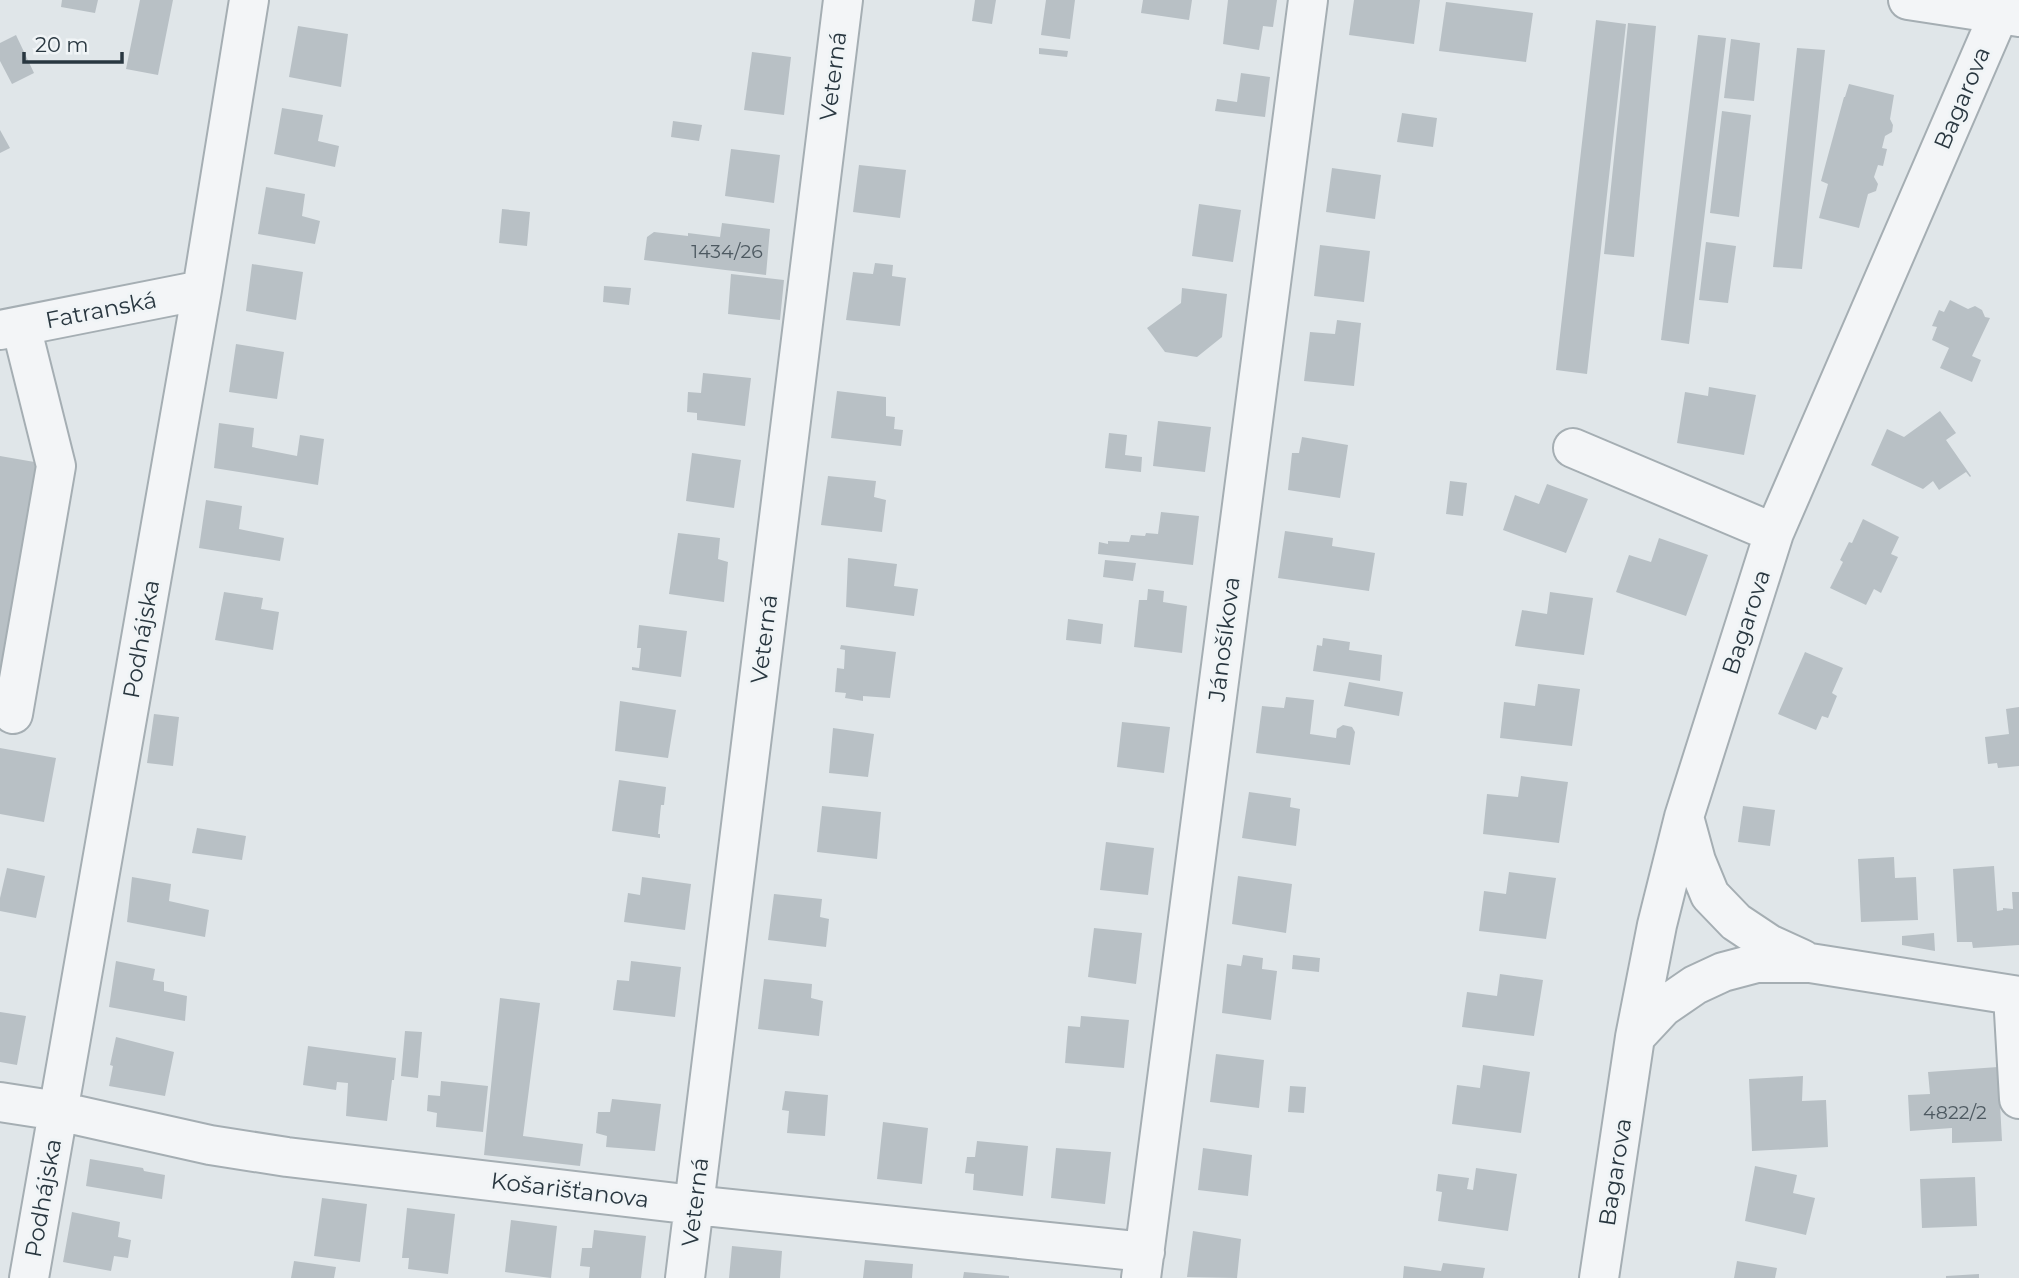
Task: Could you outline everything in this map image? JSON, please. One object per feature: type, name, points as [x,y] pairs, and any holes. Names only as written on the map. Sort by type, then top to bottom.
[{"type":"street","name":"Podhájska","points":[[29,1278],[202,290],[249,0]]},
{"type":"street","name":"Veterná","points":[[685,1278],[843,0]]},
{"type":"street","name":"Jánošíkova","points":[[1143,1265],[1308,0]]},
{"type":"street","points":[[1908,0],[2007,10]]},
{"type":"street","name":"Bagarova","points":[[1599,1278],[1635,1037],[1657,925],[1684,817],[1773,533],[2007,10]]},
{"type":"street","name":"Fatranská","points":[[11,328],[202,290]]},
{"type":"street","points":[[11,328],[56,466],[13,714]]},
{"type":"street","points":[[1573,448],[1773,533]]},
{"type":"street","points":[[1684,817],[1696,861],[1710,895],[1736,922],[1769,944],[1810,963]]},
{"type":"street","points":[[1635,1037],[1663,1007],[1695,985],[1723,972],[1757,963],[1810,963],[2016,995],[2019,1099]]},
{"type":"street","name":"Košarišťanova","points":[[0,1102],[287,1157],[694,1205],[1143,1265]]},
{"type":"building","points":[[62,0],[98,0],[95,13],[61,7]]},
{"type":"building","points":[[140,0],[173,0],[158,75],[126,69]]},
{"type":"building","points":[[975,0],[996,0],[992,24],[972,21]]},
{"type":"building","points":[[1046,0],[1075,0],[1070,39],[1041,35]]},
{"type":"building","points":[[1143,0],[1192,0],[1189,20],[1141,13]]},
{"type":"building","points":[[1228,0],[1277,0],[1273,27],[1263,26],[1259,50],[1223,44]]},
{"type":"building","points":[[1354,0],[1420,0],[1414,44],[1349,35]]},
{"type":"building","points":[[1446,2],[1533,13],[1526,62],[1439,51]]},
{"type":"building","points":[[1596,20],[1626,24],[1587,374],[1556,370]]},
{"type":"building","points":[[1628,23],[1656,26],[1634,257],[1604,254]]},
{"type":"building","points":[[298,26],[348,34],[341,87],[289,77]]},
{"type":"building","points":[[16,35],[34,73],[12,84],[0,61],[0,43]]},
{"type":"building","points":[[1698,35],[1726,38],[1689,344],[1661,340]]},
{"type":"building","points":[[1731,39],[1760,43],[1754,101],[1724,98]]},
{"type":"building","points":[[1039,48],[1068,51],[1067,57],[1039,54]]},
{"type":"building","points":[[1797,48],[1825,50],[1802,269],[1773,267]]},
{"type":"building","points":[[752,52],[791,57],[784,115],[744,110]]},
{"type":"building","points":[[1241,73],[1270,77],[1265,117],[1215,111],[1217,99],[1237,102]]},
{"type":"building","points":[[1849,84],[1894,95],[1890,119],[1892,132],[1885,136],[1882,148],[1887,149],[1883,166],[1878,165],[1874,177],[1878,184],[1876,191],[1868,194],[1859,228],[1819,218],[1828,184],[1821,181]]},
{"type":"building","points":[[282,108],[323,115],[318,141],[339,146],[335,167],[274,154]]},
{"type":"building","points":[[1722,111],[1751,115],[1739,217],[1710,213]]},
{"type":"building","points":[[1402,113],[1437,118],[1433,147],[1397,142]]},
{"type":"building","points":[[673,121],[702,125],[699,141],[671,137]]},
{"type":"building","points":[[0,130],[10,148],[0,153]]},
{"type":"building","points":[[731,149],[780,155],[774,203],[725,196]]},
{"type":"building","points":[[859,165],[906,170],[900,218],[853,212]]},
{"type":"building","points":[[1332,168],[1381,175],[1375,219],[1326,212]]},
{"type":"building","points":[[266,187],[305,194],[302,216],[320,221],[315,244],[258,234]]},
{"type":"building","points":[[1199,204],[1241,210],[1233,262],[1192,256]]},
{"type":"building","points":[[502,209],[530,212],[527,246],[499,243]]},
{"type":"building","points":[[722,223],[770,229],[766,275],[644,260],[647,237],[654,232],[720,237]]},
{"type":"building","points":[[1706,242],[1736,246],[1728,303],[1699,300]]},
{"type":"building","points":[[1320,245],[1370,251],[1364,302],[1314,296]]},
{"type":"building","points":[[875,263],[893,265],[892,276],[906,278],[900,326],[846,320],[853,272],[873,274]]},
{"type":"building","points":[[252,264],[303,272],[296,320],[246,311]]},
{"type":"building","points":[[731,274],[784,280],[780,320],[728,314]]},
{"type":"building","points":[[604,286],[631,288],[629,305],[603,302]]},
{"type":"building","points":[[1182,288],[1227,294],[1222,337],[1197,357],[1165,352],[1147,328],[1181,303]]},
{"type":"building","points":[[1950,300],[1968,309],[1975,306],[1982,310],[1985,317],[1990,318],[1972,356],[1981,360],[1972,382],[1940,368],[1949,348],[1932,340],[1937,327],[1932,326],[1939,310],[1944,312]]},
{"type":"building","points":[[1337,320],[1361,323],[1354,386],[1304,381],[1310,332],[1335,334]]},
{"type":"building","points":[[236,344],[284,352],[277,399],[229,392]]},
{"type":"building","points":[[703,373],[751,378],[745,426],[697,420],[697,413],[687,412],[688,392],[701,393]]},
{"type":"building","points":[[1709,387],[1756,395],[1744,455],[1677,443],[1685,392],[1708,396]]},
{"type":"building","points":[[837,391],[886,397],[886,416],[895,417],[894,429],[903,430],[901,446],[831,438]]},
{"type":"building","points":[[1940,411],[1956,433],[1946,440],[1970,477],[1966,472],[1939,490],[1933,481],[1923,489],[1871,465],[1887,429],[1904,437]]},
{"type":"building","points":[[1158,421],[1211,427],[1205,472],[1153,466]]},
{"type":"building","points":[[219,423],[254,428],[252,447],[297,456],[300,435],[324,439],[318,485],[214,468]]},
{"type":"building","points":[[1109,433],[1127,435],[1125,455],[1142,457],[1141,472],[1105,468]]},
{"type":"building","points":[[1302,437],[1348,445],[1340,498],[1288,490],[1292,453],[1299,453]]},
{"type":"building","points":[[692,453],[741,460],[734,508],[686,501]]},
{"type":"building","points":[[0,456],[46,464],[0,714]]},
{"type":"building","points":[[828,476],[876,481],[874,497],[886,500],[882,532],[821,525]]},
{"type":"building","points":[[1450,481],[1467,483],[1463,516],[1446,514]]},
{"type":"building","points":[[1547,484],[1588,499],[1566,553],[1503,530],[1515,495],[1539,504]]},
{"type":"building","points":[[206,500],[242,506],[239,529],[284,538],[280,561],[199,548]]},
{"type":"building","points":[[1161,512],[1199,516],[1193,565],[1098,554],[1099,542],[1129,542],[1131,535],[1158,534]]},
{"type":"building","points":[[1863,519],[1899,537],[1891,554],[1898,557],[1881,593],[1874,589],[1866,605],[1830,588],[1843,562],[1840,560],[1849,542],[1852,543]]},
{"type":"building","points":[[1285,531],[1333,538],[1332,546],[1375,553],[1369,591],[1278,578]]},
{"type":"building","points":[[678,533],[720,538],[718,559],[728,562],[724,602],[669,594]]},
{"type":"building","points":[[1659,538],[1708,555],[1686,616],[1616,592],[1629,555],[1651,562]]},
{"type":"building","points":[[848,558],[897,564],[894,586],[918,589],[914,616],[846,607]]},
{"type":"building","points":[[1105,560],[1136,563],[1133,581],[1103,577]]},
{"type":"building","points":[[1148,589],[1164,591],[1163,602],[1187,606],[1182,653],[1134,647],[1139,600],[1147,600]]},
{"type":"building","points":[[224,592],[263,598],[261,609],[279,612],[273,650],[215,640]]},
{"type":"building","points":[[1550,592],[1593,598],[1584,655],[1515,646],[1522,610],[1547,614]]},
{"type":"building","points":[[1068,619],[1103,624],[1101,644],[1066,640]]},
{"type":"building","points":[[639,625],[687,631],[681,677],[632,670],[632,667],[639,668]]},
{"type":"building","points":[[1323,638],[1350,642],[1349,650],[1382,655],[1380,681],[1313,671],[1317,645],[1322,646]]},
{"type":"building","points":[[841,645],[896,652],[890,698],[863,696],[863,701],[845,698],[846,693],[835,692],[837,668],[844,669],[845,650],[840,649]]},
{"type":"building","points":[[1805,652],[1843,668],[1832,693],[1837,696],[1828,718],[1822,716],[1816,730],[1778,714]]},
{"type":"building","points":[[1349,682],[1403,692],[1399,716],[1344,706]]},
{"type":"building","points":[[1538,684],[1580,689],[1572,746],[1500,738],[1504,702],[1535,706]]},
{"type":"building","points":[[1286,697],[1314,700],[1310,734],[1336,738],[1337,729],[1343,725],[1352,727],[1355,732],[1350,765],[1256,753],[1262,706],[1284,708]]},
{"type":"building","points":[[620,701],[676,710],[668,758],[615,751]]},
{"type":"building","points":[[2019,707],[2019,766],[1998,768],[1997,763],[1988,764],[1985,737],[2009,734],[2006,709]]},
{"type":"building","points":[[154,714],[179,717],[173,766],[147,763]]},
{"type":"building","points":[[1122,722],[1170,727],[1164,773],[1117,767]]},
{"type":"building","points":[[833,728],[874,734],[868,777],[829,773]]},
{"type":"building","points":[[0,748],[56,758],[44,822],[0,814]]},
{"type":"building","points":[[1521,776],[1568,782],[1559,843],[1483,834],[1487,794],[1518,797]]},
{"type":"building","points":[[619,780],[666,787],[664,805],[661,805],[658,834],[660,838],[612,831]]},
{"type":"building","points":[[1249,792],[1291,798],[1290,807],[1300,809],[1296,846],[1242,838]]},
{"type":"building","points":[[822,806],[881,812],[877,859],[817,852]]},
{"type":"building","points":[[1743,806],[1775,810],[1770,846],[1738,842]]},
{"type":"building","points":[[197,828],[246,836],[242,860],[192,853]]},
{"type":"building","points":[[1106,842],[1154,848],[1148,895],[1100,890]]},
{"type":"building","points":[[1894,857],[1895,878],[1916,877],[1918,920],[1861,922],[1858,859]]},
{"type":"building","points":[[1994,866],[1997,911],[2003,908],[2013,909],[2012,892],[2019,892],[2019,945],[1973,948],[1972,942],[1957,942],[1953,869]]},
{"type":"building","points":[[7,868],[45,876],[36,918],[0,911]]},
{"type":"building","points":[[1509,872],[1556,878],[1546,939],[1479,931],[1484,891],[1506,894]]},
{"type":"building","points":[[1238,876],[1292,884],[1286,933],[1232,924]]},
{"type":"building","points":[[132,877],[171,884],[169,901],[209,910],[205,937],[127,922]]},
{"type":"building","points":[[642,877],[691,884],[685,930],[624,922],[628,893],[640,895]]},
{"type":"building","points":[[774,894],[822,899],[820,917],[829,919],[826,947],[768,940]]},
{"type":"building","points":[[1094,928],[1142,933],[1136,984],[1088,977]]},
{"type":"building","points":[[1934,933],[1935,951],[1902,945],[1902,936]]},
{"type":"building","points":[[1243,955],[1263,958],[1262,969],[1277,971],[1271,1020],[1222,1013],[1227,964],[1241,966]]},
{"type":"building","points":[[1293,955],[1320,958],[1319,972],[1292,969]]},
{"type":"building","points":[[116,961],[155,969],[153,980],[164,982],[164,991],[187,996],[185,1021],[109,1007]]},
{"type":"building","points":[[631,961],[681,967],[675,1017],[613,1010],[617,980],[629,981]]},
{"type":"building","points":[[1500,974],[1543,980],[1534,1036],[1462,1027],[1467,992],[1497,996]]},
{"type":"building","points":[[764,979],[812,984],[811,998],[823,1001],[819,1036],[758,1029]]},
{"type":"building","points":[[500,998],[540,1003],[523,1136],[583,1144],[580,1166],[484,1155]]},
{"type":"building","points":[[0,1012],[26,1016],[17,1065],[0,1062]]},
{"type":"building","points":[[1081,1016],[1129,1020],[1124,1068],[1065,1063],[1068,1026],[1080,1027]]},
{"type":"building","points":[[405,1031],[422,1032],[418,1078],[401,1076]]},
{"type":"building","points":[[116,1037],[174,1052],[165,1096],[109,1086]]},
{"type":"building","points":[[308,1046],[396,1058],[387,1121],[346,1116],[348,1083],[337,1082],[336,1090],[303,1085]]},
{"type":"building","points":[[1216,1054],[1264,1060],[1259,1108],[1210,1102]]},
{"type":"building","points":[[1483,1065],[1530,1072],[1521,1133],[1452,1124],[1457,1085],[1480,1088]]},
{"type":"building","points":[[1998,1067],[2002,1141],[1952,1143],[1952,1128],[1910,1131],[1908,1095],[1930,1094],[1928,1072]]},
{"type":"building","points":[[1803,1076],[1802,1101],[1826,1100],[1828,1147],[1752,1151],[1749,1079]]},
{"type":"building","points":[[441,1081],[488,1086],[483,1132],[436,1127],[437,1113],[427,1111],[428,1095],[440,1096]]},
{"type":"building","points":[[1290,1086],[1306,1087],[1304,1113],[1288,1112]]},
{"type":"building","points":[[785,1091],[828,1095],[825,1136],[787,1133],[789,1111],[782,1110]]},
{"type":"building","points":[[612,1099],[661,1104],[655,1151],[606,1147],[607,1136],[596,1133],[598,1112],[610,1112]]},
{"type":"building","points":[[883,1122],[928,1128],[922,1184],[877,1179]]},
{"type":"building","points":[[977,1141],[1028,1146],[1023,1196],[973,1190],[974,1174],[965,1173],[967,1157],[975,1157]]},
{"type":"building","points":[[1056,1148],[1111,1152],[1105,1204],[1051,1198]]},
{"type":"building","points":[[1203,1148],[1252,1155],[1248,1196],[1198,1190]]},
{"type":"building","points":[[90,1159],[143,1168],[144,1171],[165,1175],[162,1199],[86,1186]]},
{"type":"building","points":[[1755,1166],[1797,1175],[1793,1193],[1815,1198],[1806,1235],[1745,1221]]},
{"type":"building","points":[[1476,1168],[1517,1174],[1508,1231],[1438,1221],[1442,1192],[1436,1191],[1438,1174],[1469,1178],[1467,1189],[1473,1190]]},
{"type":"building","points":[[1975,1177],[1977,1226],[1922,1228],[1920,1179]]},
{"type":"building","points":[[322,1198],[367,1204],[360,1262],[314,1256]]},
{"type":"building","points":[[407,1208],[455,1214],[448,1274],[408,1269],[409,1258],[402,1258]]},
{"type":"building","points":[[72,1212],[120,1222],[118,1237],[131,1240],[128,1258],[114,1256],[111,1271],[63,1262]]},
{"type":"building","points":[[511,1220],[557,1226],[551,1278],[505,1272]]},
{"type":"building","points":[[594,1230],[646,1236],[641,1278],[589,1278],[590,1267],[580,1266],[582,1248],[592,1248]]},
{"type":"building","points":[[1193,1231],[1241,1239],[1237,1278],[1187,1277]]},
{"type":"building","points":[[732,1246],[782,1251],[780,1278],[729,1278]]},
{"type":"building","points":[[865,1260],[913,1264],[912,1278],[863,1278]]},
{"type":"building","points":[[294,1261],[336,1267],[334,1278],[291,1278]]},
{"type":"building","points":[[1737,1261],[1777,1268],[1775,1278],[1734,1278]]},
{"type":"building","points":[[1443,1263],[1485,1268],[1483,1278],[1403,1278],[1404,1266],[1441,1271]]},
{"type":"building","points":[[964,1272],[1009,1276],[1009,1278],[963,1278]]},
{"type":"building","points":[[1979,1274],[1979,1278],[1946,1278],[1946,1276]]}]
